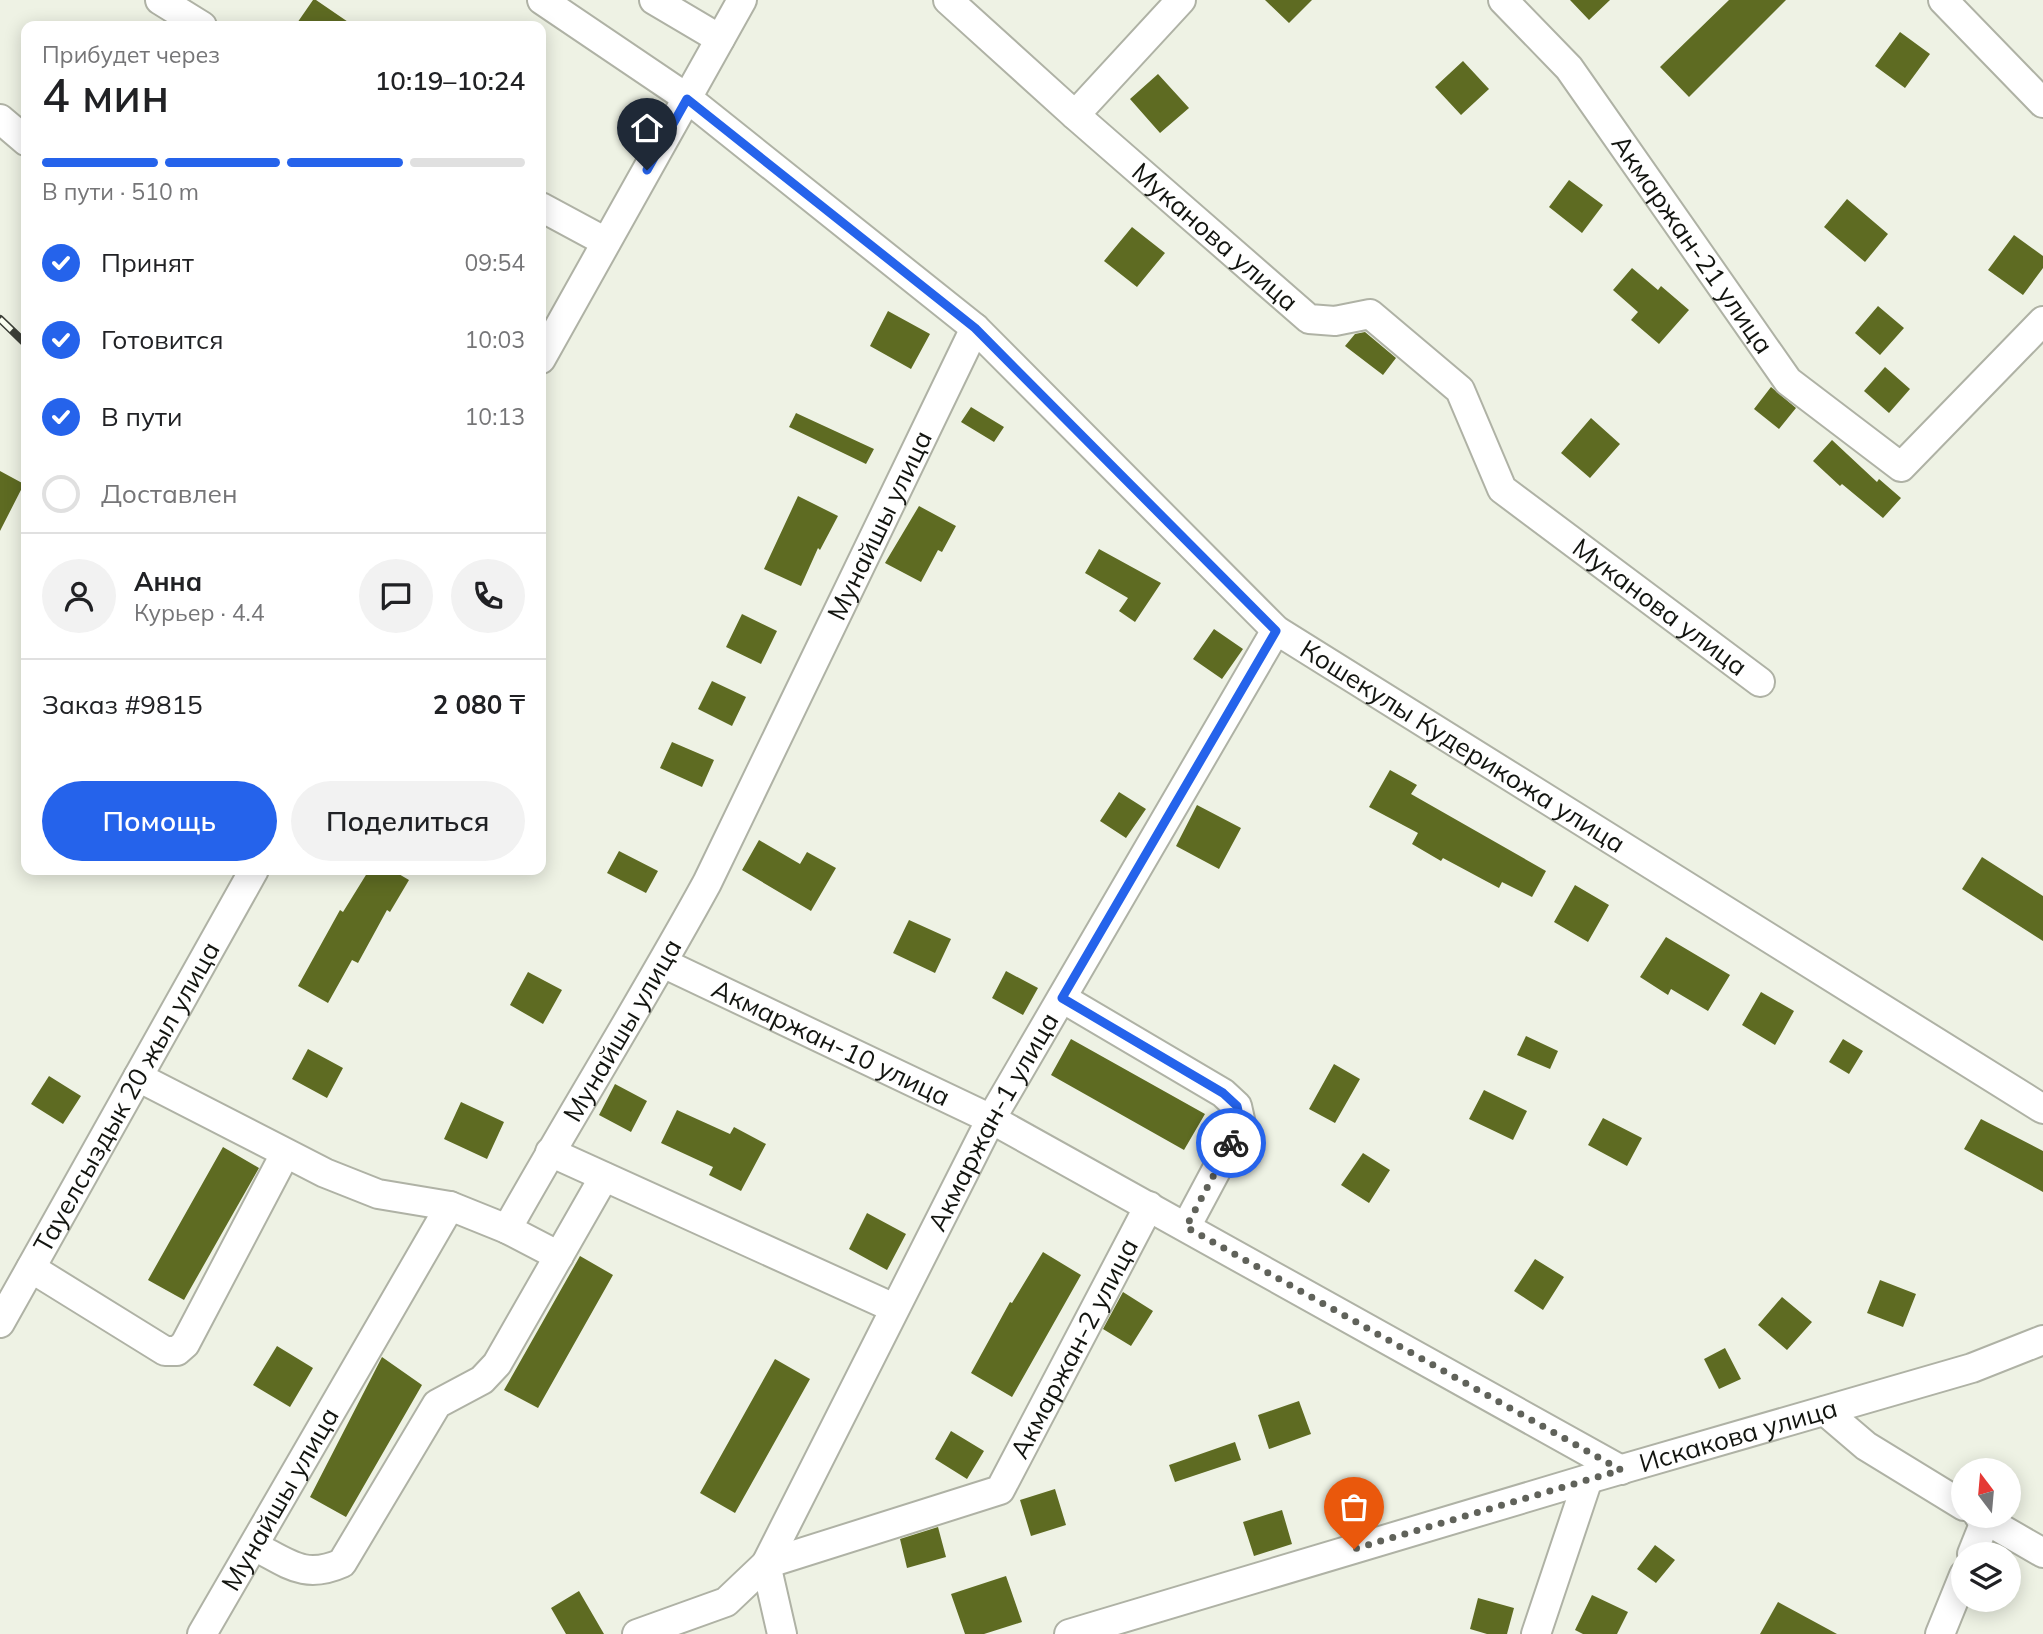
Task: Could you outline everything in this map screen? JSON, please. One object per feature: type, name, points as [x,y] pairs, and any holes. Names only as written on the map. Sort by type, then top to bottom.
[{"type":"street","points":[[160,0],[194,21]]},
{"type":"street","name":"Кошекулы Кудерикожа улица","points":[[542,0],[687,99],[975,328],[1276,631],[2043,1109]]},
{"type":"street","points":[[654,0],[720,39]]},
{"type":"street","points":[[546,350],[742,0]]},
{"type":"street","name":"Муканова улица","points":[[948,0],[1308,319],[1335,321],[1370,314],[1460,390],[1502,489],[1760,682]]},
{"type":"street","points":[[1075,115],[1181,0]]},
{"type":"street","name":"Акмаржан-21 улица","points":[[1503,0],[1569,68],[1788,382],[1901,467],[2043,321]]},
{"type":"street","points":[[1943,0],[2043,103]]},
{"type":"street","points":[[0,119],[21,137]]},
{"type":"street","points":[[546,211],[606,242]]},
{"type":"street","name":"Мунайшы улица","points":[[507,1229],[707,883],[975,328]]},
{"type":"street","name":"Акмаржан-1 улица","points":[[766,1564],[991,1119],[1276,631]]},
{"type":"street","name":"Тауелсыздык 20 жыл улица","points":[[0,1323],[251,875]]},
{"type":"street","name":"Акмаржан-10 улица","points":[[663,962],[991,1119],[1621,1470]]},
{"type":"street","points":[[1062,998],[1223,1093],[1237,1106],[1241,1124],[1186,1227]]},
{"type":"street","points":[[138,1077],[285,1154],[378,1194],[450,1206],[507,1229],[559,1255]]},
{"type":"street","points":[[550,1152],[894,1308]]},
{"type":"street","points":[[31,1268],[165,1351],[177,1351],[185,1344],[285,1154]]},
{"type":"street","points":[[254,1546],[306,1572],[324,1571],[342,1563],[436,1404],[482,1380],[497,1364],[604,1177]]},
{"type":"street","name":"Мунайшы улица","points":[[202,1634],[450,1206]]},
{"type":"street","name":"Акмаржан-2 улица","points":[[766,1564],[1000,1490],[1149,1206]]},
{"type":"street","name":"Искакова улица","points":[[1069,1634],[1972,1368],[2043,1340]]},
{"type":"street","points":[[1825,1411],[1866,1446],[1951,1499]]},
{"type":"street","points":[[1536,1634],[1588,1479]]},
{"type":"street","points":[[2000,1528],[2043,1553]]},
{"type":"street","points":[[637,1634],[726,1602],[766,1564]]},
{"type":"street","points":[[766,1564],[782,1634]]},
{"type":"street","points":[[1940,1634],[1951,1607]]},
{"type":"building","points":[[313,0],[316,0],[347,21],[298,21]]},
{"type":"building","points":[[1265,0],[1312,0],[1289,23]]},
{"type":"building","points":[[1570,0],[1610,0],[1589,20]]},
{"type":"building","points":[[1729,0],[1786,0],[1689,97],[1660,67]]},
{"type":"building","points":[[1900,32],[1930,54],[1905,88],[1875,66]]},
{"type":"building","points":[[1463,61],[1489,89],[1461,115],[1435,87]]},
{"type":"building","points":[[1158,74],[1189,108],[1160,133],[1130,99]]},
{"type":"building","points":[[1569,180],[1603,205],[1582,233],[1549,207]]},
{"type":"building","points":[[1847,199],[1888,234],[1865,262],[1824,227]]},
{"type":"building","points":[[1132,227],[1165,253],[1137,287],[1104,261]]},
{"type":"building","points":[[2014,235],[2043,256],[2043,268],[2023,295],[1988,270]]},
{"type":"building","points":[[1632,268],[1658,290],[1661,286],[1689,310],[1659,344],[1631,320],[1638,312],[1613,290]]},
{"type":"building","points":[[1878,306],[1904,328],[1880,355],[1855,333]]},
{"type":"building","points":[[888,311],[930,334],[911,369],[870,346]]},
{"type":"building","points":[[1365,332],[1396,358],[1383,375],[1345,346],[1355,334]]},
{"type":"building","points":[[1885,367],[1910,389],[1889,413],[1864,391]]},
{"type":"building","points":[[1771,387],[1796,408],[1779,429],[1754,409]]},
{"type":"building","points":[[971,407],[1004,427],[994,442],[961,422]]},
{"type":"building","points":[[796,413],[874,449],[866,464],[789,427]]},
{"type":"building","points":[[1591,418],[1620,444],[1590,478],[1561,453]]},
{"type":"building","points":[[1832,440],[1877,482],[1879,479],[1901,498],[1883,518],[1842,484],[1840,486],[1813,461]]},
{"type":"building","points":[[0,471],[21,482],[21,490],[0,531]]},
{"type":"building","points":[[798,496],[838,516],[820,550],[818,548],[801,586],[764,569]]},
{"type":"building","points":[[919,506],[956,526],[942,552],[938,550],[921,582],[885,563]]},
{"type":"building","points":[[1099,549],[1161,583],[1135,622],[1119,611],[1128,598],[1085,573]]},
{"type":"building","points":[[742,614],[777,631],[761,664],[726,647]]},
{"type":"building","points":[[1214,629],[1243,649],[1222,679],[1193,659]]},
{"type":"building","points":[[712,681],[746,697],[732,726],[698,709]]},
{"type":"building","points":[[672,742],[714,760],[702,787],[660,768]]},
{"type":"building","points":[[1390,770],[1417,785],[1411,794],[1546,871],[1532,897],[1502,882],[1499,888],[1443,858],[1441,861],[1412,844],[1418,833],[1369,807]]},
{"type":"building","points":[[1119,792],[1146,809],[1126,838],[1100,821]]},
{"type":"building","points":[[1197,805],[1241,828],[1219,869],[1176,846]]},
{"type":"building","points":[[759,840],[800,864],[807,852],[836,868],[811,911],[742,870]]},
{"type":"building","points":[[619,851],[658,871],[646,893],[607,873]]},
{"type":"building","points":[[1982,857],[2043,896],[2043,941],[1962,889]]},
{"type":"building","points":[[366,875],[400,875],[409,880],[390,912],[387,910],[358,963],[352,960],[328,1003],[298,986],[340,910],[343,912]]},
{"type":"building","points":[[1575,885],[1609,905],[1588,942],[1554,922]]},
{"type":"building","points":[[909,920],[951,939],[935,973],[893,953]]},
{"type":"building","points":[[1666,937],[1730,975],[1708,1011],[1671,989],[1668,995],[1640,977]]},
{"type":"building","points":[[1006,971],[1038,988],[1023,1015],[992,998]]},
{"type":"building","points":[[528,972],[562,990],[543,1024],[510,1005]]},
{"type":"building","points":[[1761,992],[1794,1011],[1775,1045],[1742,1025]]},
{"type":"building","points":[[1526,1036],[1558,1051],[1550,1069],[1517,1055]]},
{"type":"building","points":[[1071,1039],[1205,1114],[1184,1150],[1051,1075]]},
{"type":"building","points":[[1843,1039],[1863,1051],[1849,1074],[1829,1062]]},
{"type":"building","points":[[308,1049],[343,1068],[327,1098],[292,1079]]},
{"type":"building","points":[[1334,1064],[1360,1079],[1335,1123],[1309,1109]]},
{"type":"building","points":[[49,1076],[81,1096],[63,1124],[31,1104]]},
{"type":"building","points":[[615,1084],[647,1101],[631,1132],[599,1115]]},
{"type":"building","points":[[1484,1090],[1527,1111],[1513,1140],[1469,1119]]},
{"type":"building","points":[[461,1102],[504,1122],[487,1159],[444,1139]]},
{"type":"building","points":[[677,1110],[730,1134],[734,1127],[766,1144],[741,1191],[709,1175],[713,1167],[661,1143]]},
{"type":"building","points":[[1603,1118],[1642,1138],[1627,1166],[1588,1145]]},
{"type":"building","points":[[1981,1119],[2043,1151],[2043,1192],[1964,1149]]},
{"type":"building","points":[[223,1147],[259,1168],[184,1300],[148,1280]]},
{"type":"building","points":[[1363,1153],[1390,1170],[1369,1203],[1341,1185]]},
{"type":"building","points":[[867,1213],[906,1234],[887,1270],[849,1249]]},
{"type":"building","points":[[1043,1252],[1081,1275],[1012,1397],[971,1373],[1010,1302],[1012,1303]]},
{"type":"building","points":[[580,1256],[613,1275],[538,1408],[504,1390]]},
{"type":"building","points":[[1535,1259],[1564,1277],[1543,1310],[1514,1291]]},
{"type":"building","points":[[1880,1280],[1916,1294],[1903,1327],[1867,1313]]},
{"type":"building","points":[[1123,1292],[1153,1311],[1131,1346],[1103,1329]]},
{"type":"building","points":[[1782,1297],[1812,1322],[1787,1350],[1758,1325]]},
{"type":"building","points":[[277,1346],[313,1368],[290,1407],[253,1385]]},
{"type":"building","points":[[1725,1348],[1741,1379],[1719,1389],[1704,1359]]},
{"type":"building","points":[[382,1357],[422,1385],[346,1517],[310,1497]]},
{"type":"building","points":[[775,1359],[810,1379],[735,1513],[700,1493]]},
{"type":"building","points":[[1299,1401],[1311,1434],[1269,1449],[1258,1415]]},
{"type":"building","points":[[951,1431],[984,1451],[967,1479],[935,1459]]},
{"type":"building","points":[[1235,1442],[1241,1460],[1175,1482],[1169,1465]]},
{"type":"building","points":[[1055,1489],[1066,1525],[1031,1536],[1020,1500]]},
{"type":"building","points":[[1282,1510],[1292,1544],[1254,1556],[1243,1522]]},
{"type":"building","points":[[938,1527],[946,1557],[907,1568],[900,1539]]},
{"type":"building","points":[[1655,1545],[1675,1560],[1656,1583],[1637,1569]]},
{"type":"building","points":[[1006,1576],[1022,1622],[984,1634],[965,1634],[951,1594]]},
{"type":"building","points":[[579,1591],[604,1634],[566,1634],[551,1608]]},
{"type":"building","points":[[1592,1595],[1628,1612],[1617,1634],[1583,1634],[1575,1630]]},
{"type":"building","points":[[1478,1598],[1514,1608],[1507,1634],[1487,1634],[1470,1629]]},
{"type":"building","points":[[1778,1602],[1837,1634],[1760,1634]]},
{"type":"railway","points":[[0,319],[21,339]]},
{"type":"way so far","points":[[1231,1143],[1186,1227],[1621,1470],[1354,1549]]},
{"type":"route","points":[[647,170],[687,99],[975,328],[1276,631],[1062,998],[1223,1093],[1237,1106],[1241,1124],[1231,1143]]}]
